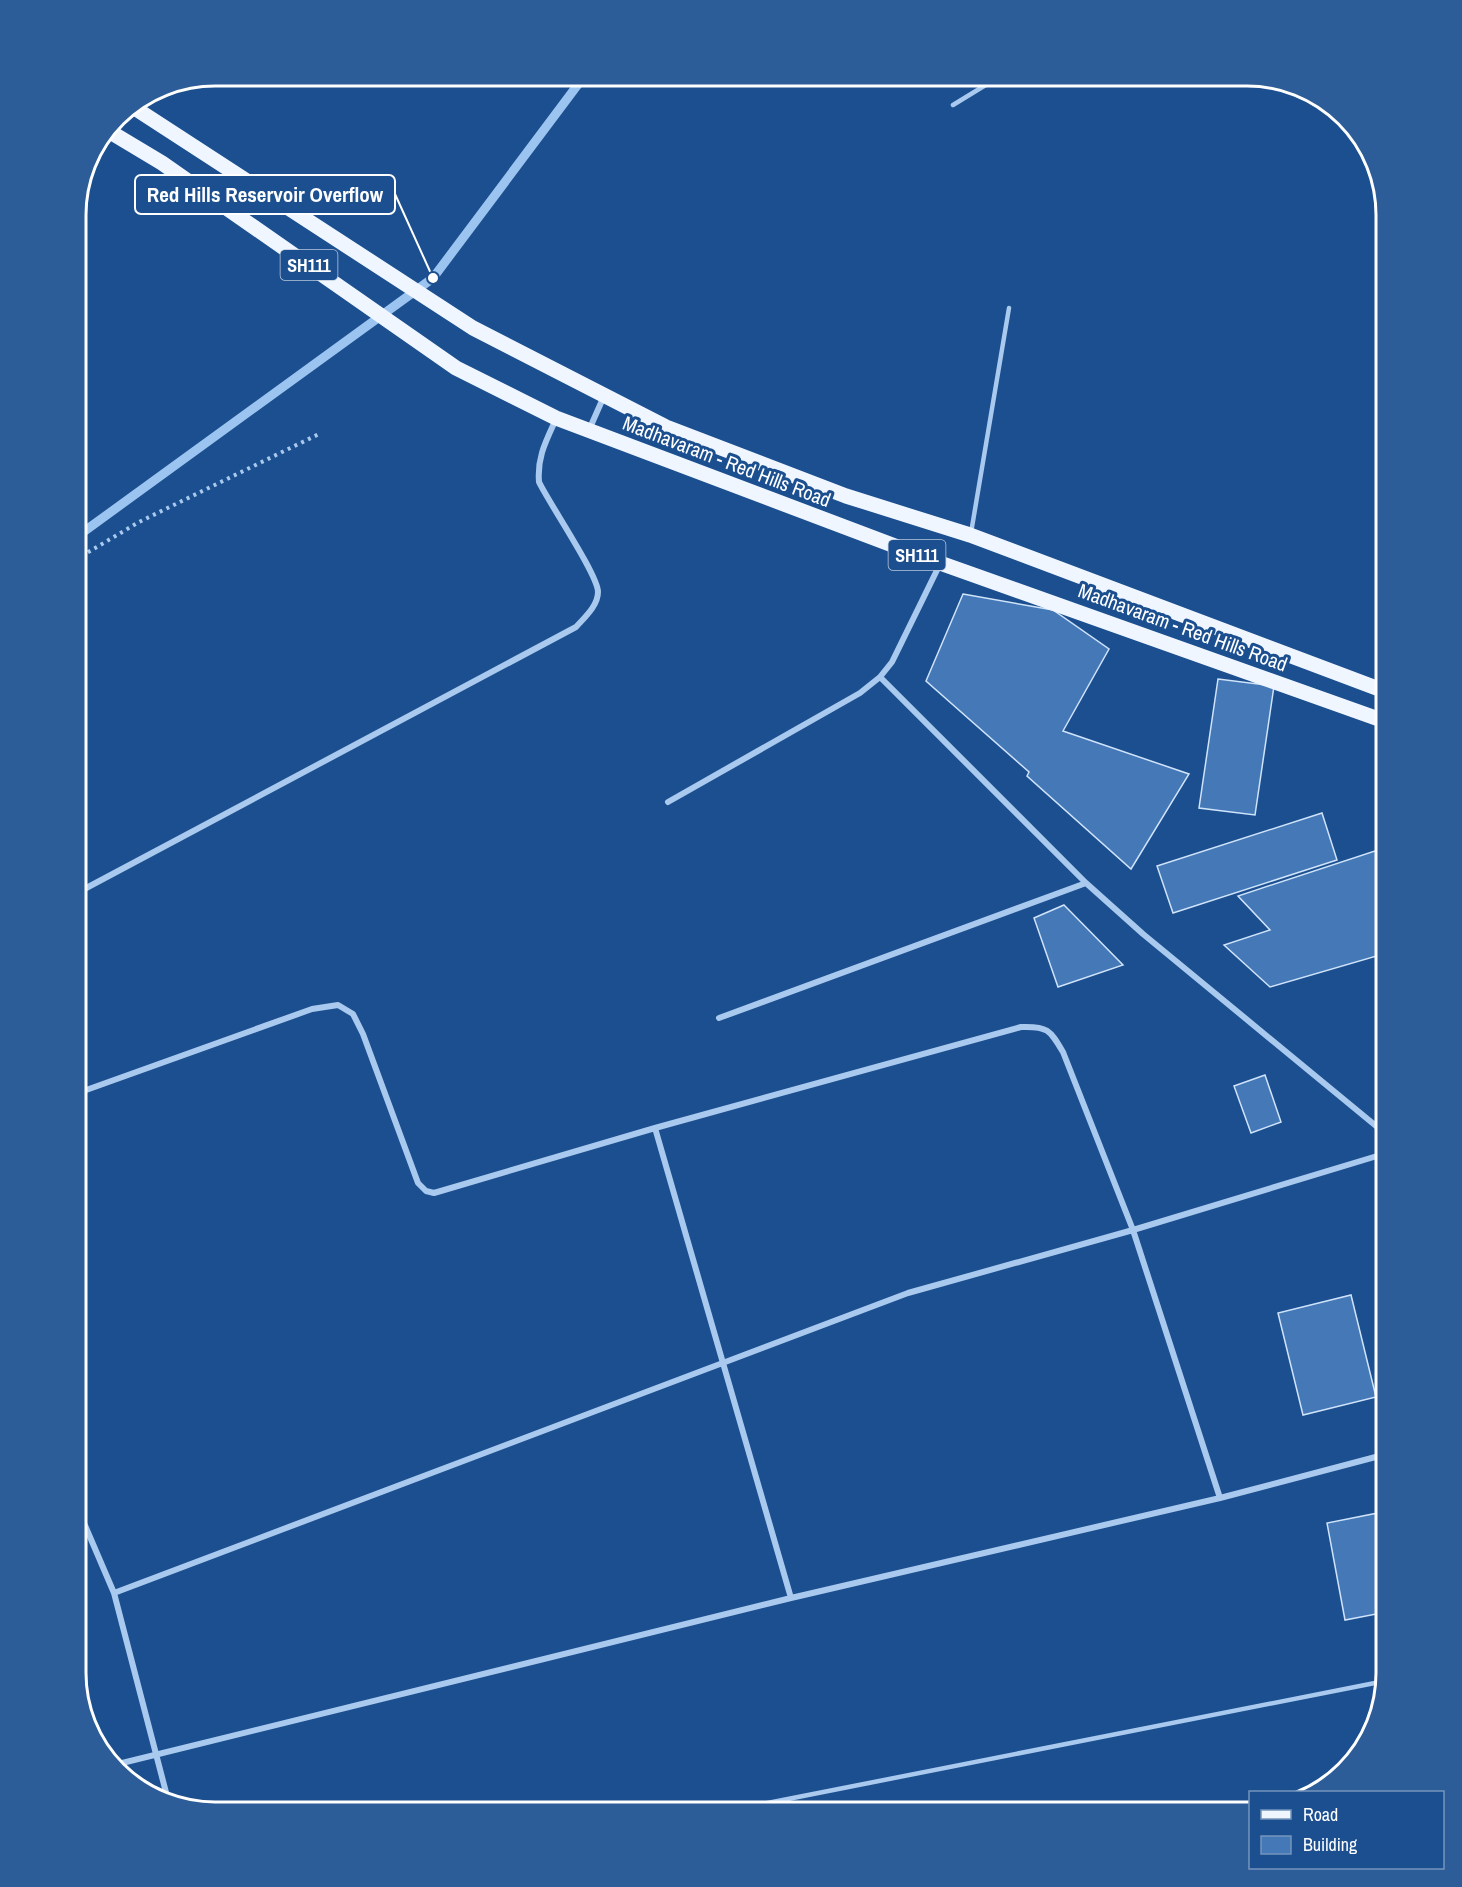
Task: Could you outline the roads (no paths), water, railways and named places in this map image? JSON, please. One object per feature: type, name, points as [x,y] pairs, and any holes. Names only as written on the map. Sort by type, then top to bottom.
[{"type":"main road","name":"Madhavaram - Red Hills Road","points":[[139,110],[473,328],[666,427],[846,495],[970,535],[1376,688]]},
{"type":"main road","name":"Madhavaram - Red Hills Road","points":[[114,134],[162,163],[456,368],[556,418],[940,563],[1376,718]]},
{"type":"street","points":[[588,431],[605,395]]},
{"type":"street","points":[[86,888],[576,627],[592,609],[598,592],[593,574],[538,482],[541,453],[556,418]]},
{"type":"street","points":[[668,802],[860,693],[880,677],[892,662],[940,563]]},
{"type":"street","points":[[880,677],[1086,883],[1143,934],[1376,1127]]},
{"type":"street","points":[[719,1018],[1086,883]]},
{"type":"street","points":[[86,1090],[312,1009],[338,1005],[353,1014],[363,1034],[418,1183],[426,1191],[434,1193],[655,1128],[1021,1027],[1041,1027],[1053,1035],[1063,1052],[1133,1230],[1220,1498]]},
{"type":"street","points":[[655,1128],[791,1598]]},
{"type":"street","points":[[114,1593],[908,1293],[1133,1230],[1376,1156]]},
{"type":"street","points":[[122,1763],[791,1598],[1220,1498],[1376,1457]]},
{"type":"street","points":[[86,1528],[114,1593],[166,1792]]},
{"type":"lane","points":[[953,105],[984,86]]},
{"type":"lane","points":[[970,535],[1009,308]]},
{"type":"lane","points":[[773,1802],[1376,1683]]},
{"type":"waterway","points":[[86,530],[433,278],[577,86]]},
{"type":"place","name":"Red Hills Reservoir Overflow","points":[[433,278]]}]
